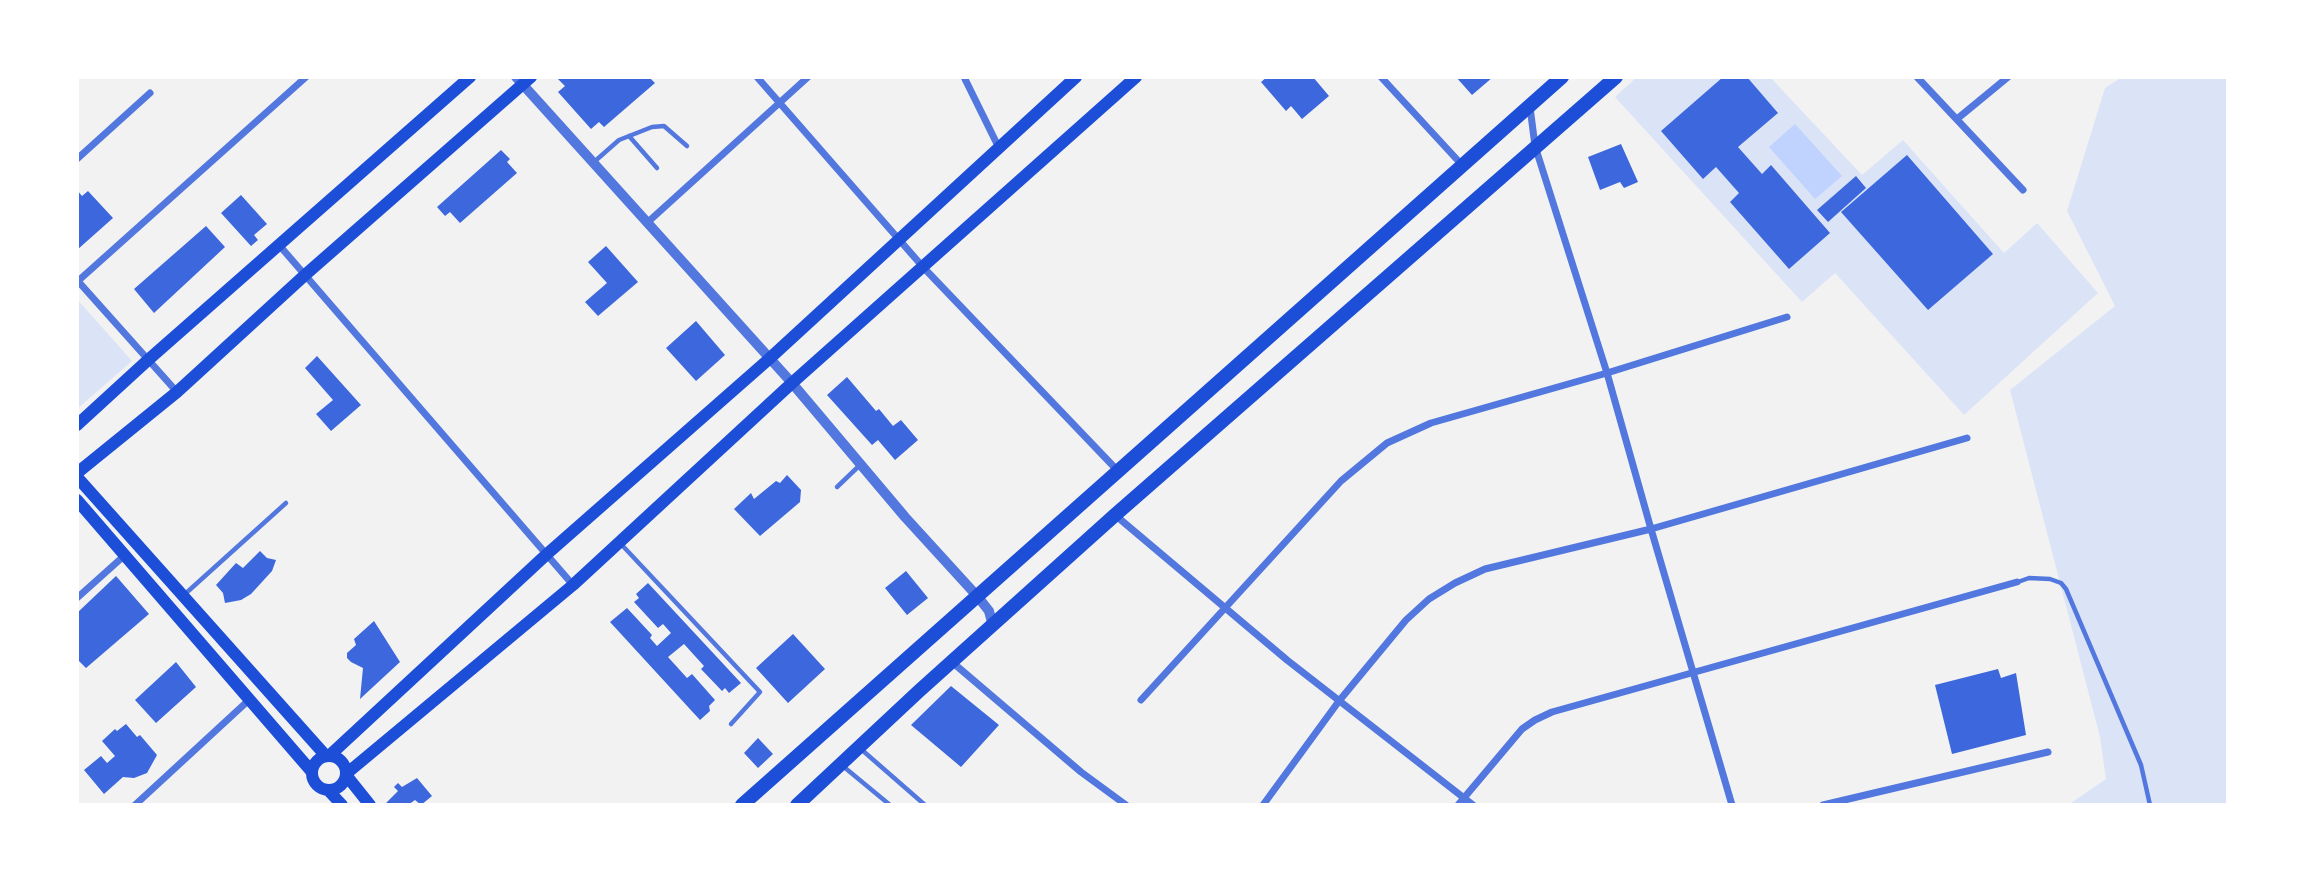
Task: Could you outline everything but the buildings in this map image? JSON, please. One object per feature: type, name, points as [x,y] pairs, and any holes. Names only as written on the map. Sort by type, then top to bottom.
[{"type":"main road","points":[[77,425],[470,77]]},
{"type":"main road","points":[[312,772],[315,763],[328,756],[547,554],[769,359],[1076,77]]},
{"type":"main road","points":[[328,790],[342,784],[346,775],[573,585],[792,383],[1136,77]]},
{"type":"main road","points":[[742,805],[1562,77]]},
{"type":"main road","points":[[797,805],[1115,515],[1616,77]]},
{"type":"main road","points":[[370,805],[346,775],[343,764],[328,756],[77,475],[177,392],[523,79]]},
{"type":"main road","points":[[77,500],[250,698],[312,772],[318,786],[328,790],[340,804]]},
{"type":"street","points":[[177,392],[77,281],[306,77]]},
{"type":"street","points":[[757,77],[923,267],[1117,470]]},
{"type":"street","points":[[648,222],[808,77]]},
{"type":"street","points":[[964,77],[998,146]]},
{"type":"street","points":[[1381,77],[1462,165]]},
{"type":"street","points":[[1917,77],[2023,190]]},
{"type":"street","points":[[1957,119],[2008,77]]},
{"type":"street","points":[[523,79],[593,162],[792,383],[978,597],[989,611],[993,626]]},
{"type":"street","points":[[77,159],[150,93]]},
{"type":"street","points":[[1530,106],[1535,146],[1607,373],[1732,805]]},
{"type":"street","points":[[279,246],[573,585]]},
{"type":"street","points":[[1141,700],[1341,481],[1387,443],[1431,423],[1607,373],[1787,317]]},
{"type":"street","points":[[1263,805],[1339,701],[1406,620],[1429,599],[1455,583],[1485,569],[1651,529],[1967,438]]},
{"type":"street","points":[[1115,515],[1223,608],[1473,805]]},
{"type":"street","points":[[77,598],[125,555]]},
{"type":"street","points":[[1458,805],[1509,743],[1535,720],[1552,712],[2017,582]]},
{"type":"street","points":[[952,662],[1081,772],[1126,805]]},
{"type":"street","points":[[135,805],[250,698]]},
{"type":"street","points":[[1824,805],[2048,752]]},
{"type":"lane","points":[[593,162],[619,140],[652,127],[664,126],[687,146]]},
{"type":"lane","points":[[629,136],[657,168]]},
{"type":"lane","points":[[837,487],[860,464]]},
{"type":"lane","points":[[185,595],[286,503]]},
{"type":"lane","points":[[619,542],[760,692],[732,724]]},
{"type":"lane","points":[[2017,582],[2029,578],[2050,579],[2061,583],[2066,589],[2141,765],[2150,805]]},
{"type":"lane","points":[[858,747],[925,805]]},
{"type":"lane","points":[[840,764],[890,805]]},
{"type":"shaded area","points":[[1637,77],[1770,77],[1862,175],[1903,140],[2004,253],[2037,223],[2098,293],[1964,415],[1835,273],[1802,302],[1615,97]]},
{"type":"shaded area","points":[[2122,77],[2228,77],[2228,805],[2068,805],[2106,779],[2100,737],[2010,390],[2115,306],[2067,211],[2105,88]]},
{"type":"shaded area","points":[[77,299],[132,361],[77,409]]},
{"type":"water","points":[[1795,124],[1842,176],[1815,199],[1769,147]]}]
